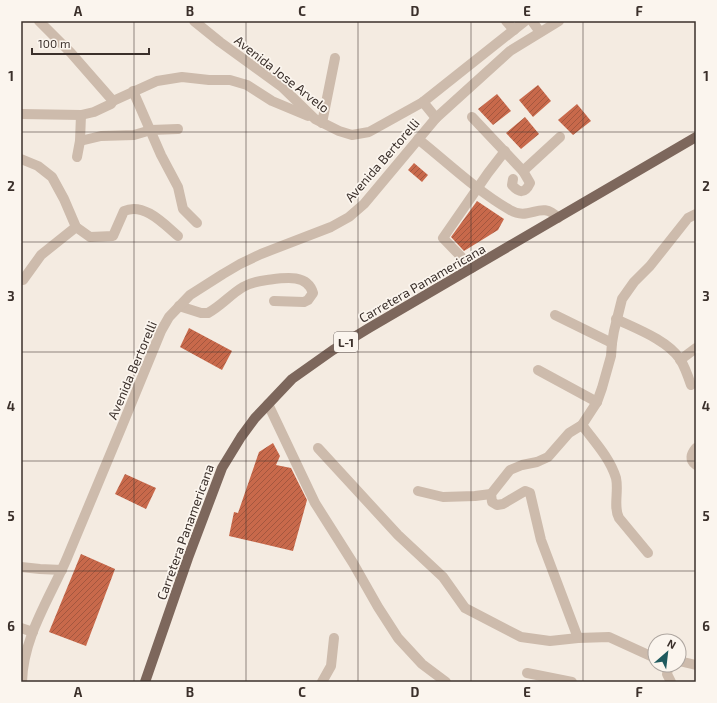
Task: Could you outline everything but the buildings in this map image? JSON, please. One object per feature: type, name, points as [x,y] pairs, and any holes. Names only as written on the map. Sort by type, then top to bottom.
[{"type":"main road","name":"Carretera Panamericana","points":[[145,682],[188,558],[222,468],[241,438],[268,404],[292,379],[333,350],[696,137]]},
{"type":"street","points":[[39,21],[71,53],[113,101]]},
{"type":"street","name":"Avenida Jose Arvelo","points":[[194,21],[220,42],[282,87],[318,121],[346,134],[352,135],[369,132],[422,102],[525,21]]},
{"type":"street","points":[[506,21],[514,30]]},
{"type":"street","points":[[532,21],[540,32]]},
{"type":"street","name":"Avenida Bertorelli","points":[[22,682],[24,667],[33,632],[62,570],[118,438],[161,331],[169,317],[190,295],[240,264],[261,254],[331,227],[349,217],[364,204],[436,118],[510,52],[559,21]]},
{"type":"street","points":[[21,114],[81,115],[101,109],[133,91],[157,81],[182,77],[209,80],[230,80],[246,86],[272,101],[318,121],[335,58]]},
{"type":"street","points":[[133,91],[161,155],[178,187],[183,209],[197,223]]},
{"type":"street","points":[[422,102],[436,118]]},
{"type":"street","points":[[77,157],[80,141],[81,115]]},
{"type":"street","points":[[472,117],[523,171],[530,183],[526,190],[522,192],[516,190],[512,186],[513,179]]},
{"type":"street","points":[[80,141],[101,136],[134,134],[151,130],[178,129]]},
{"type":"street","points":[[418,138],[477,188],[511,211],[519,214],[527,214],[548,210],[558,218]]},
{"type":"street","points":[[523,171],[560,138]]},
{"type":"street","points":[[472,268],[443,238],[477,188],[505,151]]},
{"type":"street","points":[[21,159],[38,166],[52,176],[76,227],[90,238],[113,236],[124,211],[130,208],[140,210],[157,218],[178,236]]},
{"type":"street","points":[[418,491],[444,497],[491,494],[510,470],[548,457],[569,433],[582,425],[597,402],[611,356],[616,319],[622,299],[634,282],[650,266],[688,218],[696,214]]},
{"type":"street","points":[[21,280],[23,280],[41,255],[76,227]]},
{"type":"street","points":[[179,306],[201,313],[208,313],[244,286],[259,281],[287,277],[304,282],[309,286],[313,293],[308,300],[304,302],[274,301]]},
{"type":"street","points":[[555,315],[612,343]]},
{"type":"street","points":[[616,319],[653,337],[675,353],[680,360],[691,385]]},
{"type":"street","points":[[680,360],[696,348]]},
{"type":"street","points":[[538,370],[597,402]]},
{"type":"street","points":[[268,404],[315,503],[353,563],[378,608],[398,638],[422,664],[446,682]]},
{"type":"street","points":[[582,425],[610,462],[616,479],[616,513],[648,553]]},
{"type":"street","points":[[318,448],[398,535],[443,577],[465,608],[521,637],[550,641],[609,637],[647,654]]},
{"type":"street","points":[[696,448],[692,453],[691,458],[692,462],[696,465]]},
{"type":"street","points":[[491,494],[492,502],[497,505],[503,504],[525,491],[530,493],[541,540],[578,638]]},
{"type":"street","points":[[21,567],[62,570]]},
{"type":"street","points":[[21,628],[33,632]]},
{"type":"street","points":[[322,682],[331,666],[334,638]]},
{"type":"street","points":[[527,673],[572,682]]},
{"type":"street","points":[[667,673],[672,682]]}]
